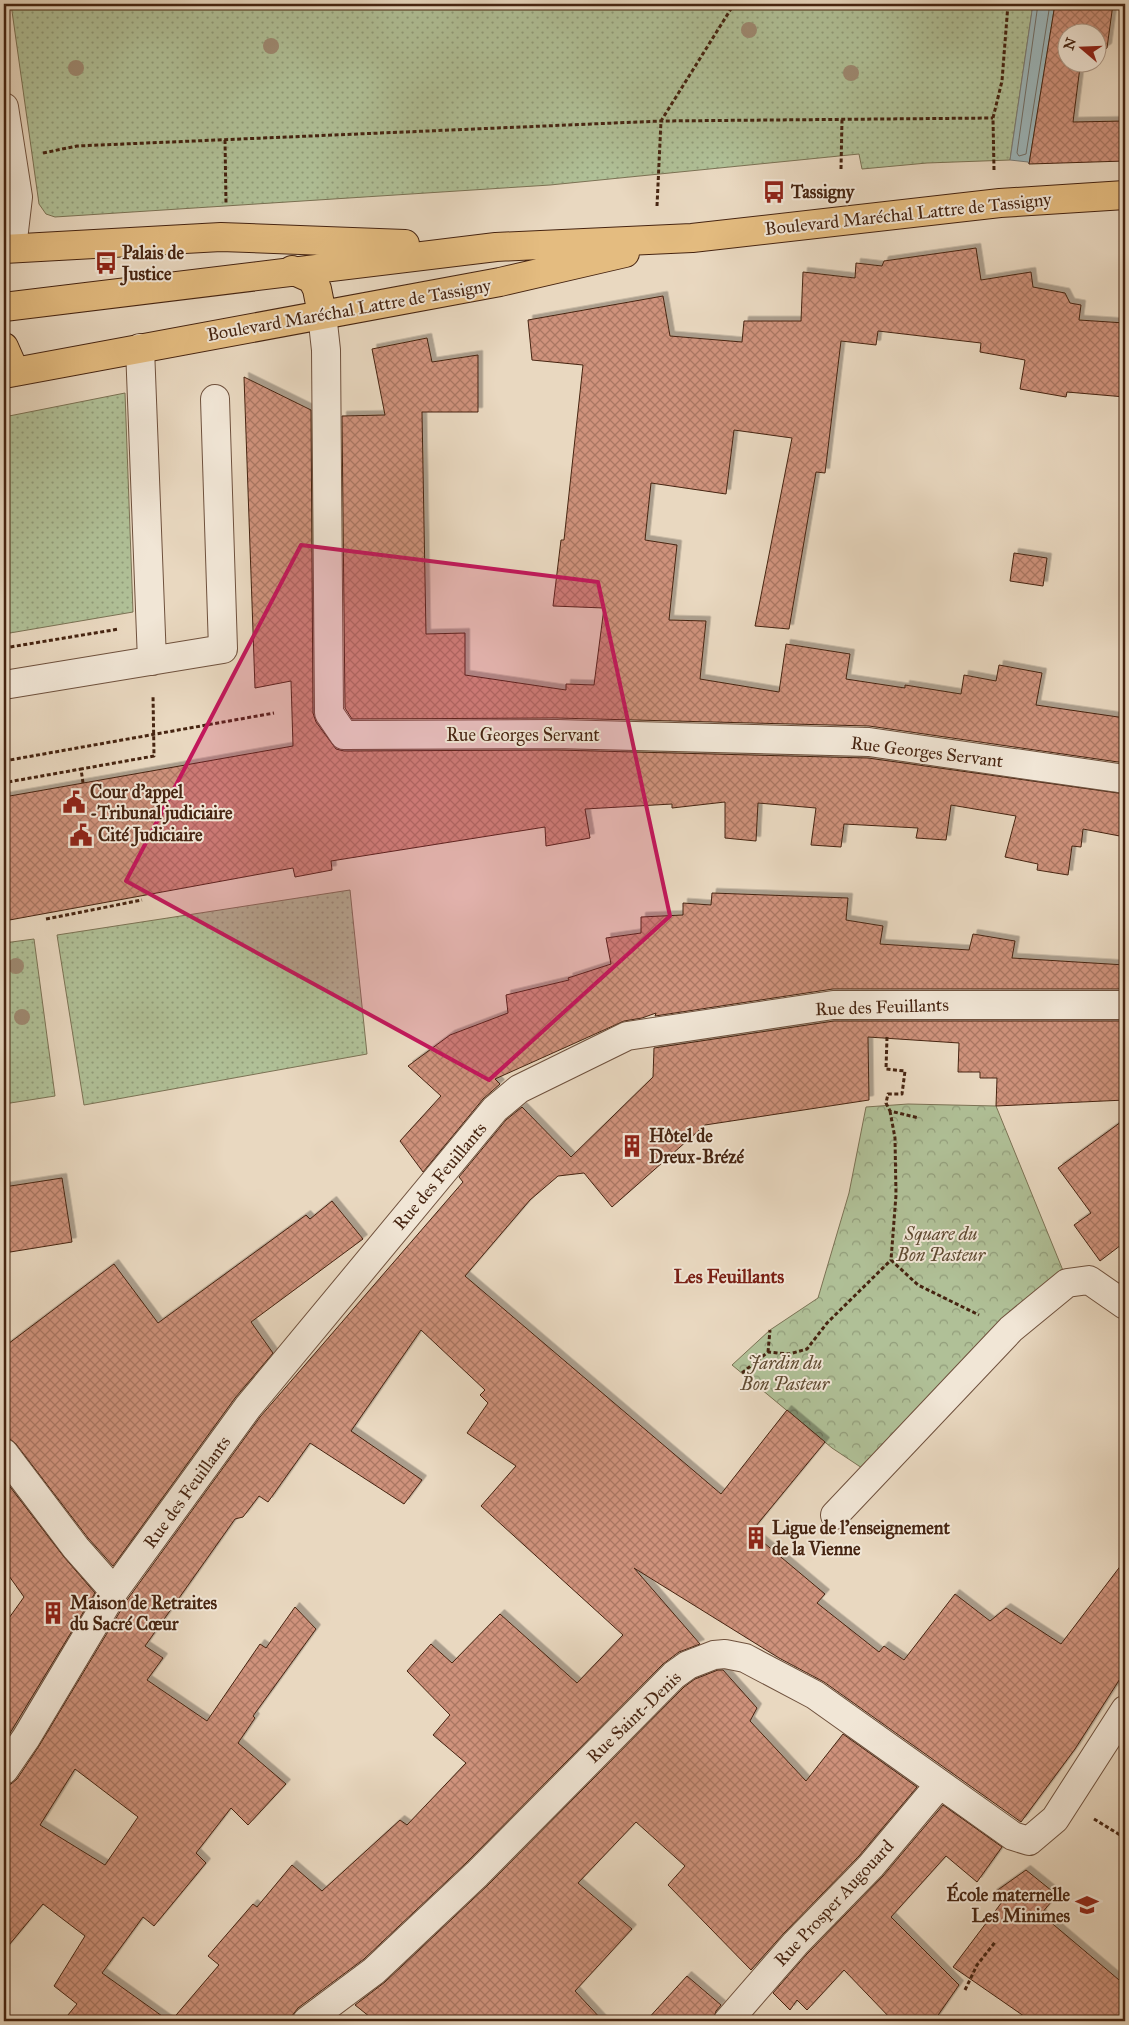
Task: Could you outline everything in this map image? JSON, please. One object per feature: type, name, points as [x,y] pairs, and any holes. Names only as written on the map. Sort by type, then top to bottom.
[{"type":"main road","name":"Boulevard Maréchal Lattre de Tassigny","points":[[4,306],[496,247],[692,238],[1000,203],[1125,195]]},
{"type":"main road","points":[[6,255],[221,237],[496,247]]},
{"type":"main road","name":"Boulevard Maréchal Lattre de Tassigny","points":[[10,373],[500,282],[692,238]]},
{"type":"main road","points":[[292,270],[312,279],[317,289],[322,314]]},
{"type":"main road","points":[[4,347],[10,373]]},
{"type":"street","points":[[4,107],[18,196],[6,255]]},
{"type":"street","name":"Rue Georges Servant","points":[[322,314],[326,350],[329,713],[344,735],[556,734],[869,742],[1125,779]]},
{"type":"street","points":[[140,348],[152,661]]},
{"type":"street","points":[[4,685],[223,649],[214,398]]},
{"type":"street","name":"Rue des Feuillants","points":[[4,1770],[26,1738],[114,1591],[248,1407],[496,1109],[519,1089],[627,1036],[833,1005],[1125,1005]]},
{"type":"street","points":[[835,1515],[1011,1329],[1067,1282],[1089,1280],[1125,1305]]},
{"type":"street","points":[[4,1453],[76,1548],[114,1591]]},
{"type":"street","name":"Rue Saint-Denis","points":[[307,2021],[374,1971],[477,1874],[674,1675],[701,1659],[725,1654],[745,1658],[815,1695],[1013,1836],[1029,1841],[1055,1819],[1125,1710]]},
{"type":"street","name":"Rue Prosper Augouard","points":[[728,2021],[795,1944],[870,1866],[940,1785]]},
{"type":"path","points":[[655,239],[661,121],[734,4]]},
{"type":"path","points":[[1000,203],[993,161],[993,118],[1002,81],[1008,4]]},
{"type":"path","points":[[35,155],[77,146],[661,121],[993,118]]},
{"type":"path","points":[[841,170],[842,119]]},
{"type":"path","points":[[225,140],[226,210]]},
{"type":"path","points":[[4,648],[150,624]]},
{"type":"path","points":[[4,770],[8,782],[154,756],[152,661]]},
{"type":"path","points":[[4,761],[274,713]]},
{"type":"path","points":[[81,769],[83,783]]},
{"type":"path","points":[[46,919],[96,906],[142,900]]},
{"type":"path","points":[[742,1373],[768,1352],[789,1354],[807,1349],[827,1323],[891,1260],[896,1195],[895,1138],[890,1111],[886,1103],[888,1094],[902,1094],[905,1071],[886,1069],[887,1039]]},
{"type":"path","points":[[890,1111],[919,1118]]},
{"type":"path","points":[[891,1260],[918,1285],[1011,1329]]},
{"type":"path","points":[[768,1352],[770,1330]]},
{"type":"path","points":[[965,1990],[978,1965],[996,1941]]},
{"type":"highlighted area","points":[[301,545],[598,582],[670,916],[489,1080],[126,881]]},
{"type":"green space","points":[[11,4],[1033,4],[1010,160],[927,163],[862,169],[859,154],[550,185],[55,217],[46,214],[39,204]]},
{"type":"green space","points":[[125,393],[133,612],[4,634],[4,417]]},
{"type":"green space","points":[[350,890],[367,1054],[84,1105],[57,935]]},
{"type":"green space","points":[[34,939],[55,1096],[4,1104],[4,943]]},
{"type":"green space","name":"Square du Bon Pasteur","points":[[908,1104],[996,1106],[1064,1273],[868,1472],[832,1448],[732,1365],[770,1330],[818,1298],[849,1193],[866,1107]]},
{"type":"water","points":[[1033,4],[1055,4],[1029,164],[1028,162],[1010,160]]},
{"type":"building","points":[[1055,4],[1113,4],[1106,49],[1106,22],[1056,22],[1056,72],[1079,72],[1073,122],[1125,121],[1125,161],[1029,164]]},
{"type":"building","points":[[976,248],[981,280],[1031,272],[1033,287],[1065,293],[1070,303],[1081,305],[1079,320],[1125,323],[1125,397],[1067,392],[1066,397],[1020,389],[1025,360],[980,352],[981,343],[878,331],[876,345],[841,341],[825,473],[816,472],[789,629],[755,626],[792,438],[734,430],[726,494],[651,483],[645,540],[677,545],[669,620],[706,621],[700,679],[779,692],[786,644],[850,654],[846,679],[905,688],[905,685],[961,694],[964,675],[996,681],[999,665],[1042,673],[1036,705],[1125,718],[1125,763],[869,726],[556,718],[352,719],[345,708],[342,416],[385,415],[372,349],[427,338],[432,362],[478,355],[478,412],[422,412],[426,634],[465,633],[465,675],[566,690],[566,684],[594,685],[604,608],[553,606],[561,540],[564,540],[583,365],[532,360],[528,320],[663,296],[670,336],[742,342],[744,321],[801,321],[803,272],[855,278],[856,263],[882,266],[884,261]]},
{"type":"building","points":[[244,377],[311,410],[313,713],[316,722],[336,749],[344,751],[556,750],[868,758],[1125,794],[1125,837],[1083,829],[1081,847],[1072,846],[1068,875],[1037,870],[1038,864],[1005,857],[1016,816],[951,805],[946,840],[916,838],[918,828],[844,824],[841,847],[811,845],[816,808],[758,803],[756,841],[725,838],[725,802],[672,808],[672,804],[585,809],[590,838],[546,846],[545,827],[331,861],[332,870],[295,877],[293,868],[4,921],[4,797],[293,746],[291,681],[255,688]]},
{"type":"building","points":[[1014,553],[1047,558],[1043,586],[1010,581]]},
{"type":"building","points":[[712,893],[848,898],[846,920],[883,926],[880,944],[969,950],[973,934],[1015,941],[1012,958],[1125,965],[1125,989],[833,989],[655,1016],[656,1013],[624,1021],[495,1079],[500,1084],[483,1099],[423,1172],[400,1141],[441,1096],[408,1066],[450,1035],[508,1013],[506,995],[569,980],[568,978],[611,964],[606,938],[641,933],[641,917],[683,915],[683,903],[711,905]]},
{"type":"building","points":[[834,1021],[1125,1021],[1125,1100],[996,1106],[997,1078],[980,1078],[980,1072],[958,1072],[959,1043],[868,1037],[869,1100],[705,1125],[612,1207],[584,1173],[558,1176],[530,1200],[465,1276],[721,1494],[787,1410],[825,1442],[751,1532],[825,1594],[817,1603],[879,1652],[884,1646],[904,1660],[955,1594],[990,1621],[1006,1608],[1061,1644],[1125,1560],[1125,1671],[1075,1749],[1021,1822],[824,1682],[779,1658],[634,1568],[700,1644],[679,1652],[663,1664],[466,1863],[364,1959],[298,2008],[288,2021],[171,2021],[219,1965],[208,1956],[253,1904],[257,1907],[292,1865],[322,1891],[400,1820],[407,1825],[466,1763],[433,1735],[450,1715],[407,1671],[431,1644],[452,1663],[500,1614],[577,1683],[623,1635],[481,1506],[516,1466],[467,1433],[488,1403],[480,1395],[485,1390],[421,1330],[351,1431],[422,1480],[404,1504],[310,1443],[268,1502],[259,1496],[243,1517],[235,1519],[145,1646],[163,1658],[147,1680],[207,1721],[260,1644],[266,1648],[295,1607],[316,1629],[253,1716],[255,1718],[238,1743],[286,1784],[248,1825],[231,1808],[196,1853],[206,1863],[154,1926],[143,1917],[102,1973],[169,2021],[63,2021],[77,2004],[54,1986],[85,1936],[43,1904],[4,1951],[4,1785],[11,1784],[17,1779],[127,1600],[260,1417],[463,1182],[459,1177],[506,1120],[522,1107],[571,1157],[653,1077],[654,1048]],"holes":[[[75,1769],[138,1817],[105,1865],[40,1825]]]},
{"type":"building","points":[[1125,1119],[1125,1242],[1100,1261],[1074,1225],[1091,1213],[1058,1168]]},
{"type":"building","points":[[62,1178],[72,1242],[4,1253],[4,1187]]},
{"type":"building","points":[[332,1201],[363,1239],[251,1322],[273,1353],[235,1398],[113,1566],[88,1538],[16,1444],[10,1439],[4,1438],[4,1347],[114,1264],[158,1323],[306,1215],[310,1219]]},
{"type":"building","name":"Maison de Retraites du Sacré Cœur","points":[[4,1479],[64,1557],[95,1593],[4,1743],[4,1625],[24,1597],[4,1569]]},
{"type":"building","points":[[718,1670],[723,1670],[757,1708],[750,1721],[806,1781],[843,1734],[917,1787],[859,1856],[751,1970],[668,1885],[685,1866],[636,1822],[578,1883],[632,1929],[575,1991],[603,2021],[375,2021],[355,2005],[385,1982],[488,1885],[684,1687],[695,1679]]},
{"type":"building","points":[[943,1805],[1002,1847],[977,1882],[946,1856],[891,1917],[959,1985],[934,2021],[893,2021],[844,1970],[807,2010],[797,2000],[790,2010],[773,1993],[806,1955],[883,1876]]},
{"type":"building","points":[[1026,1870],[1057,1895],[1041,1914],[1125,1985],[1125,2021],[1031,2021],[953,1967],[1002,1902],[992,1894]]},
{"type":"building","points":[[687,1976],[721,2005],[716,2011],[713,2021],[646,2021]]},
{"type":"place","name":"Tassigny","points":[[774,192]]},
{"type":"place","name":"Palais de Justice","points":[[106,263]]},
{"type":"place","name":"Cour d'appel -Tribunal judiciaire","points":[[74,802]]},
{"type":"place","name":"Cité Judiciaire","points":[[81,835]]},
{"type":"place","name":"Hôtel de Dreux-Brézé","points":[[632,1146]]},
{"type":"place","name":"Ligue de l'enseignement de la Vienne","points":[[756,1538]]},
{"type":"place","name":"Maison de Retraites du Sacré Cœur","points":[[53,1613]]},
{"type":"place","name":"École maternelle Les Minimes","points":[[1087,1905]]},
{"type":"district","name":"Les Feuillants","points":[[729,1276]]},
{"type":"park label","name":"Jardin du Bon Pasteur","points":[[785,1374]]}]
